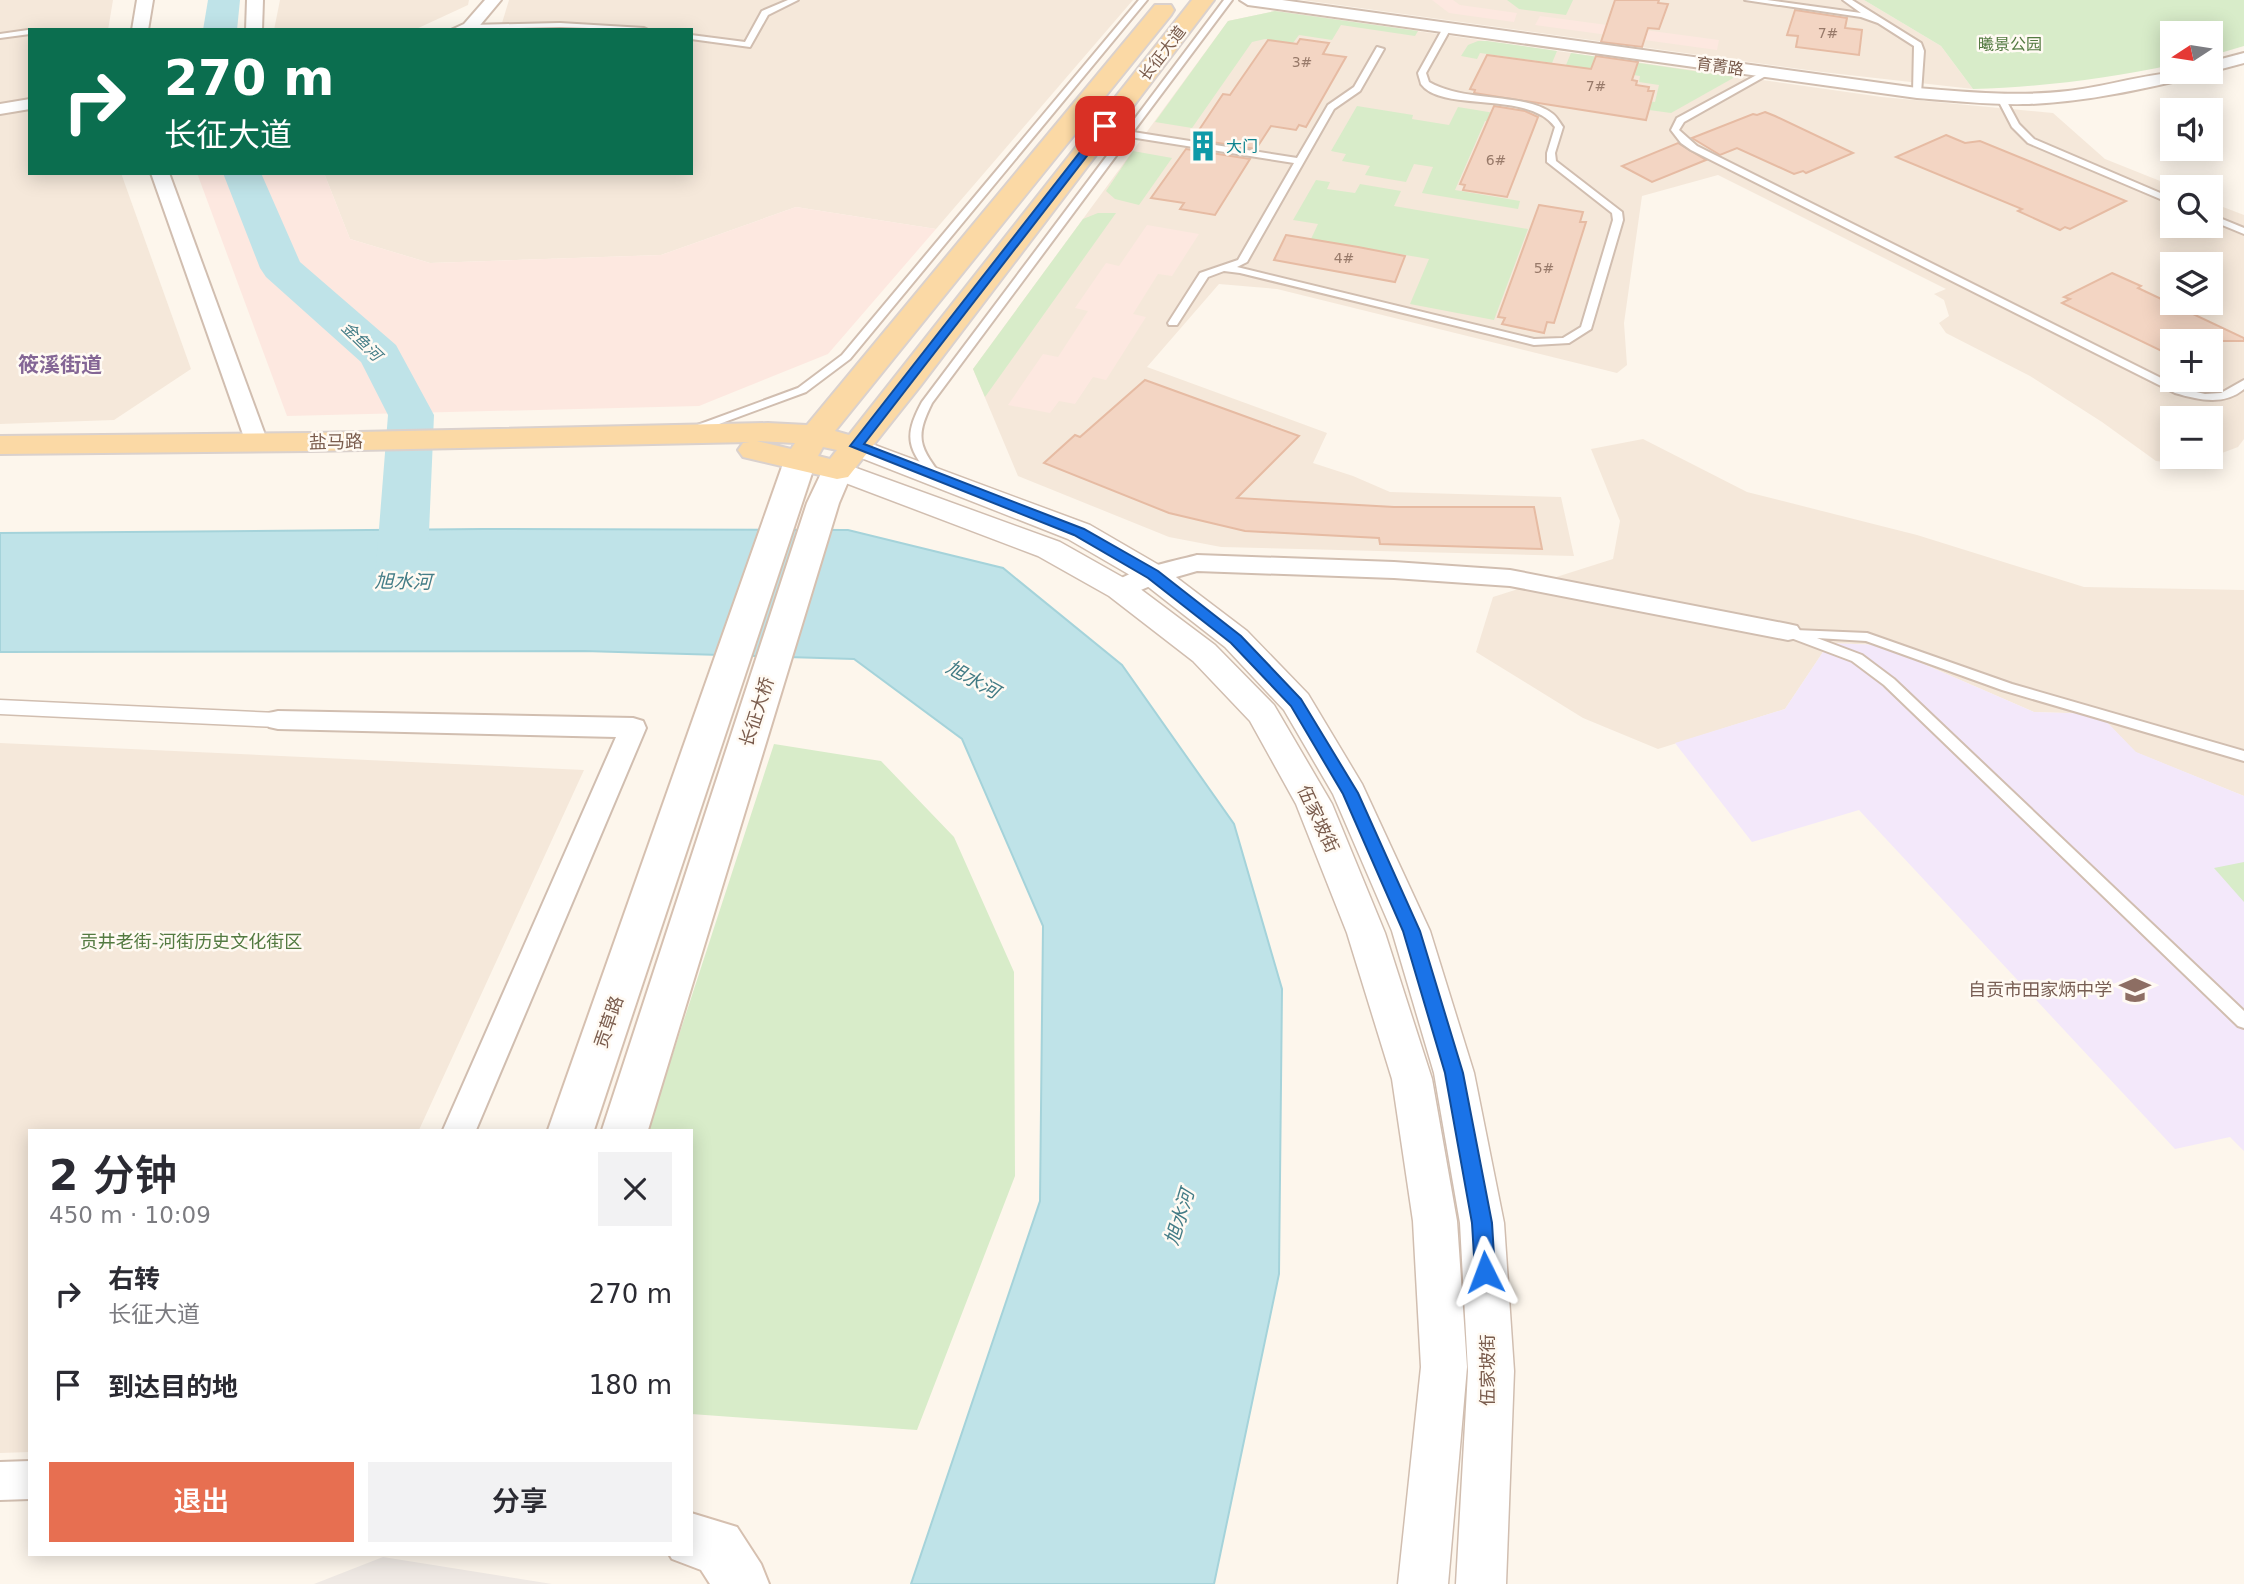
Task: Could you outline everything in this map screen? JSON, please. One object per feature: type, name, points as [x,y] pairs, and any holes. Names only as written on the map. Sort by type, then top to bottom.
[{"type":"main road","name":"长征大道","points":[[807,448],[1171,0]]},
{"type":"main road","name":"长征大道","points":[[839,473],[1203,0]]},
{"type":"main road","name":"盐马路","points":[[0,446],[672,435],[807,448],[839,473]]},
{"type":"main road","name":"贡草路","points":[[571,1129],[785,501],[807,448]]},
{"type":"main road","name":"长征大桥","points":[[625,1129],[839,473]]},
{"type":"main road","points":[[693,1540],[718,1546],[741,1584]]},
{"type":"street","points":[[140,28],[145,0]]},
{"type":"street","points":[[254,28],[255,0]]},
{"type":"street","points":[[465,28],[493,0]]},
{"type":"street","name":"育菁路","points":[[1248,0],[1917,93],[2002,100],[2048,98],[2108,90],[2160,79]]},
{"type":"street","points":[[2223,64],[2244,58]]},
{"type":"street","points":[[0,109],[28,104]]},
{"type":"street","points":[[161,175],[257,443]]},
{"type":"street","name":"伍家坡街","points":[[839,473],[937,478],[1079,532],[1137,582],[1262,712],[1314,804],[1356,907],[1412,1079],[1435,1221],[1444,1367],[1423,1584]]},
{"type":"street","name":"伍家坡街","points":[[839,473],[1137,582],[1236,639],[1296,702],[1350,793],[1411,931],[1454,1073],[1482,1223],[1491,1371],[1481,1584]]},
{"type":"street","points":[[1137,582],[1197,563],[1394,570],[1510,578],[1788,632]]},
{"type":"street","points":[[0,707],[278,720],[633,728],[460,1129]]},
{"type":"street","points":[[0,1481],[28,1480]]},
{"type":"lane","points":[[693,37],[747,45],[765,13],[794,0]]},
{"type":"lane","points":[[672,435],[716,424],[802,390],[846,357],[1143,0]]},
{"type":"lane","points":[[937,478],[916,450],[914,426],[927,402],[1228,0]]},
{"type":"lane","points":[[1749,0],[1862,15],[1885,23]]},
{"type":"lane","points":[[1788,5],[1805,5],[1820,0]]},
{"type":"lane","points":[[1847,0],[1911,38],[1920,48],[1917,93]]},
{"type":"lane","points":[[465,28],[561,25],[611,28]]},
{"type":"lane","points":[[1226,269],[1534,342],[1565,341],[1586,329],[1618,220],[1617,212],[1552,162],[1551,153],[1559,127],[1552,116],[1532,108],[1445,94],[1425,83],[1422,73],[1447,28]]},
{"type":"lane","points":[[0,36],[28,32]]},
{"type":"lane","points":[[1173,323],[1200,279],[1209,272],[1242,262],[1331,107],[1357,89],[1380,49]]},
{"type":"lane","points":[[1768,73],[1680,120],[1675,131],[1678,136],[1694,148],[2179,391],[2207,398],[2220,397],[2230,395],[2244,383]]},
{"type":"lane","points":[[2002,100],[2015,125],[2031,141],[2160,196]]},
{"type":"lane","points":[[1128,134],[1299,162]]},
{"type":"lane","points":[[2223,222],[2244,231]]},
{"type":"lane","points":[[1246,255],[1251,266],[1272,278]]},
{"type":"lane","points":[[1788,632],[1867,637],[2007,687],[2244,756]]},
{"type":"lane","points":[[1788,632],[1857,658],[1889,682],[2244,1021]]},
{"type":"shaded area","points":[[0,0],[113,0],[108,28],[28,28],[28,175],[122,175],[191,369],[114,420],[0,424]]},
{"type":"shaded area","points":[[280,0],[469,0],[468,5],[418,28],[274,28]]},
{"type":"shaded area","points":[[509,0],[1133,0],[936,229],[796,207],[661,255],[430,263],[350,239],[325,175],[693,175],[693,28],[495,28],[502,23]]},
{"type":"shaded area","points":[[1302,0],[1864,0],[1941,46],[1973,89],[1822,72]]},
{"type":"shaded area","points":[[1432,0],[1453,0],[1460,5],[1517,13],[1514,22],[1449,13]]},
{"type":"shaded area","points":[[1275,11],[1882,97],[2053,113],[2105,159],[2160,181],[2160,238],[2223,238],[2223,207],[2244,215],[2244,439],[2238,447],[2223,453],[2223,406],[2160,406],[2160,461],[2030,376],[1946,333],[1939,323],[1949,316],[1944,300],[1934,294],[1946,289],[1718,175],[1642,196],[1624,323],[1627,365],[1617,373],[1277,289],[1219,284],[1147,367],[1327,433],[1313,463],[1390,492],[1561,497],[1574,556],[1221,547],[1169,537],[1018,476],[973,369],[1228,21]]},
{"type":"shaded area","points":[[1540,16],[1719,40],[1717,50],[1535,25]]},
{"type":"shaded area","points":[[198,175],[325,175],[350,239],[430,263],[661,255],[796,207],[936,229],[828,354],[699,406],[287,416]]},
{"type":"shaded area","points":[[1147,225],[1199,234],[1172,276],[1158,274],[1133,314],[1146,317],[1106,380],[1093,377],[1075,404],[1059,401],[1050,413],[1008,405],[1043,354],[1058,357],[1088,311],[1075,308],[1106,263],[1119,266]]},
{"type":"shaded area","points":[[1643,439],[1747,492],[1917,535],[2084,587],[2244,590],[2244,796],[2135,752],[2099,714],[2034,712],[1880,645],[1829,643],[1785,709],[1658,749],[1583,718],[1476,652],[1493,597],[1613,559],[1620,521],[1591,449]]},
{"type":"shaded area","name":"自贡市田家炳中学","points":[[1829,643],[1880,645],[2034,712],[2099,714],[2136,752],[2244,796],[2244,1151],[2230,1137],[2175,1149],[1859,810],[1752,842],[1675,743],[1785,709]]},
{"type":"shaded area","name":"贡井老街-河街历史文化街区","points":[[0,743],[584,770],[419,1129],[28,1129],[28,1452],[0,1453]]},
{"type":"shaded area","points":[[383,1557],[552,1584],[314,1584]]},
{"type":"green space","points":[[1507,0],[1573,0],[1566,15],[1519,9]]},
{"type":"green space","name":"曦景公园","points":[[1864,0],[2244,0],[2244,46],[2223,52],[2223,21],[2160,21],[2160,67],[2073,82],[1973,89],[1941,46]]},
{"type":"green space","points":[[1275,11],[1418,31],[1415,36],[1341,25],[1332,40],[1299,35],[1293,43],[1265,39],[1252,42],[1192,128],[1155,122],[1228,21]]},
{"type":"green space","points":[[1478,41],[1557,51],[1552,63],[1480,53],[1477,59],[1461,56],[1468,45]]},
{"type":"green space","points":[[1571,53],[1735,77],[1671,113],[1627,107],[1630,99],[1655,102],[1659,85],[1639,82],[1640,76],[1566,65]]},
{"type":"green space","points":[[1357,106],[1413,115],[1412,119],[1449,125],[1458,107],[1525,118],[1522,127],[1485,121],[1455,190],[1520,201],[1518,209],[1422,193],[1433,167],[1414,164],[1406,182],[1365,175],[1370,166],[1342,161],[1346,154],[1331,151]]},
{"type":"green space","points":[[1133,151],[1172,158],[1139,205],[1115,199],[1106,191]]},
{"type":"green space","points":[[1316,180],[1330,182],[1327,189],[1355,193],[1360,184],[1401,191],[1394,206],[1528,229],[1494,320],[1410,304],[1429,259],[1311,239],[1318,224],[1293,220]]},
{"type":"green space","points":[[1098,213],[1116,213],[985,397],[973,369],[1083,219]]},
{"type":"green space","points":[[774,744],[881,761],[954,837],[1014,972],[1015,1176],[917,1430],[693,1414],[693,1129],[648,1129]]},
{"type":"green space","points":[[2244,862],[2244,902],[2214,868]]},
{"type":"water","name":"旭水河","points":[[483,529],[848,530],[1003,568],[1122,665],[1234,824],[1282,989],[1279,1274],[1214,1584],[911,1584],[1040,1201],[1043,926],[962,739],[854,659],[584,651],[0,652],[0,533]]},
{"type":"building","points":[[1615,0],[1659,0],[1658,3],[1668,4],[1659,29],[1648,28],[1642,47],[1601,42]]},
{"type":"building","points":[[1795,10],[1847,18],[1845,28],[1862,30],[1859,55],[1796,47],[1798,36],[1787,35]]},
{"type":"building","points":[[1300,39],[1329,43],[1323,54],[1346,57],[1306,127],[1299,125],[1296,130],[1271,126],[1256,149],[1193,139],[1223,94],[1230,95],[1268,40],[1297,44]]},
{"type":"building","points":[[1487,55],[1591,69],[1596,56],[1638,62],[1632,80],[1637,81],[1636,85],[1649,87],[1648,91],[1654,91],[1646,120],[1474,93],[1475,90],[1470,89]]},
{"type":"building","points":[[1494,106],[1525,111],[1538,117],[1507,197],[1463,190],[1465,185],[1460,184]]},
{"type":"building","points":[[1765,112],[1853,153],[1806,173],[1803,171],[1794,174],[1737,148],[1720,155],[1692,138],[1753,114]]},
{"type":"building","points":[[1946,135],[1965,143],[1980,141],[2126,201],[2070,229],[2065,227],[2060,230],[2018,211],[2022,209],[1896,157]]},
{"type":"building","points":[[1678,143],[1706,160],[1652,182],[1622,166]]},
{"type":"building","points":[[1186,149],[1250,159],[1215,215],[1180,209],[1184,203],[1151,198]]},
{"type":"building","points":[[1539,205],[1583,212],[1580,222],[1586,222],[1554,323],[1547,322],[1544,333],[1502,324],[1505,318],[1498,317]]},
{"type":"building","points":[[1286,235],[1405,256],[1395,282],[1274,260]]},
{"type":"building","points":[[2112,273],[2160,298],[2160,315],[2195,315],[2244,338],[2244,341],[2223,341],[2223,329],[2160,329],[2160,350],[2062,303],[2070,299],[2064,297]]},
{"type":"building","points":[[1145,380],[1299,436],[1237,498],[1394,507],[1534,507],[1542,549],[1380,544],[1379,538],[1245,531],[1169,513],[1044,463],[1075,435],[1080,437]]},
{"type":"waterway","name":"金鱼河","points":[[220,28],[224,0]]},
{"type":"waterway","name":"金鱼河","points":[[243,175],[281,268],[380,355],[411,415],[401,579]]},
{"type":"place","name":"大门","points":[[1203,146]]},
{"type":"place","name":"自贡市田家炳中学","points":[[2135,990]]},
{"type":"district","name":"筱溪街道","points":[[60,365]]},
{"type":"route","points":[[1105,126],[911,379],[856,446],[1079,532],[1153,575],[1236,639],[1296,702],[1350,793],[1411,931],[1454,1073],[1482,1223],[1485,1272]]}]
